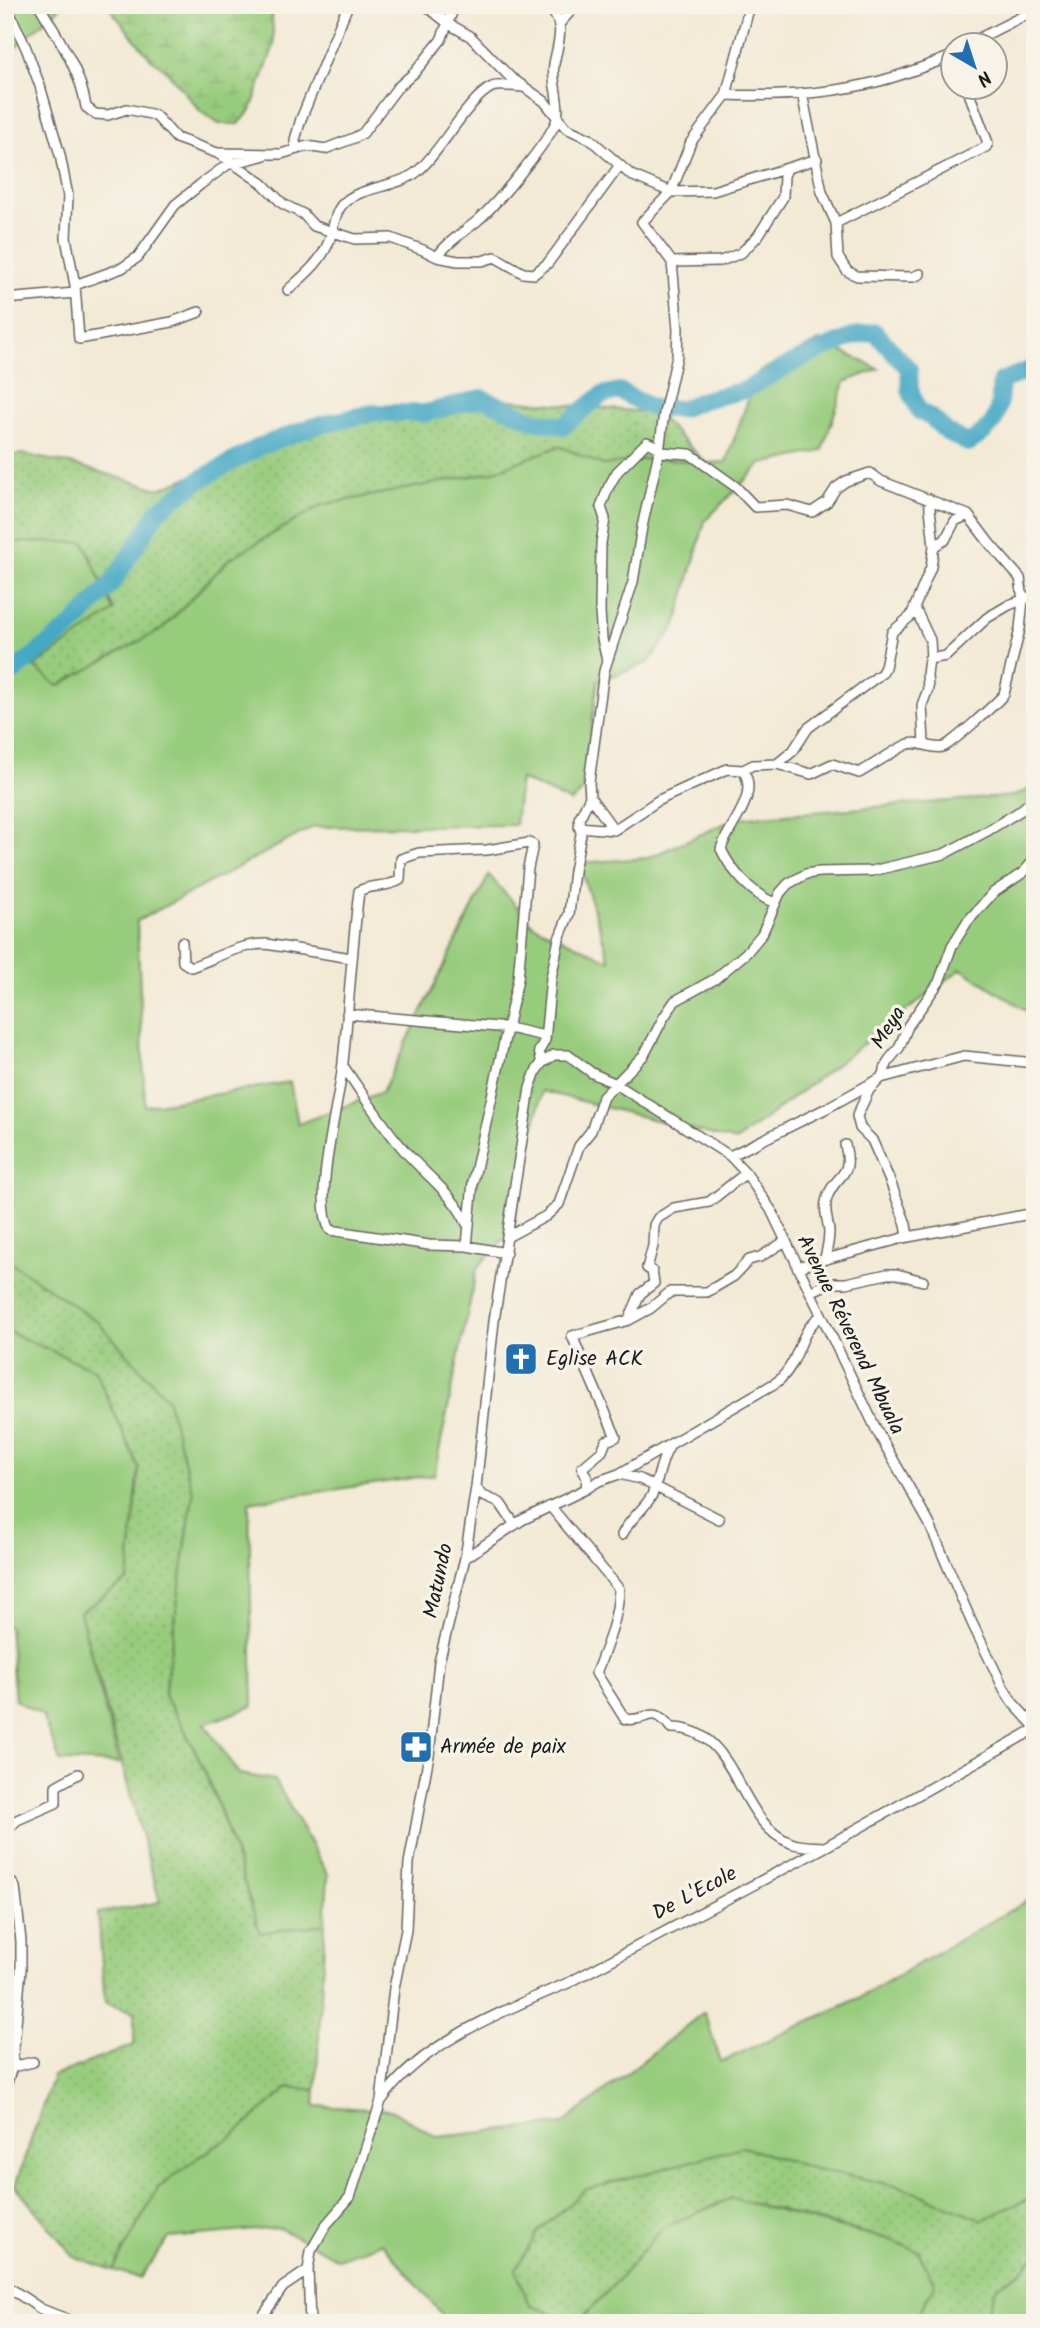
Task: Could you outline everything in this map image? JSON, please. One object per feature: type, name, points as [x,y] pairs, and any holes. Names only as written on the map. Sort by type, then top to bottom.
[{"type":"street","points":[[6,5],[35,73],[60,156],[68,196],[66,238],[75,289],[79,339],[172,322],[199,312]]},
{"type":"street","points":[[39,5],[69,59],[83,92],[86,107],[95,114],[108,115],[127,109],[155,115],[176,138],[217,153],[263,184],[284,204],[303,214],[314,226],[355,239],[391,238],[436,257],[467,262],[495,257],[523,273],[534,274],[548,263],[620,165]]},
{"type":"street","points":[[296,149],[295,141],[301,119],[348,5]]},
{"type":"street","points":[[425,5],[470,36],[497,65],[544,101],[566,128],[590,139],[631,175],[671,192],[713,191],[817,159]]},
{"type":"street","points":[[217,153],[281,155],[307,146],[325,149],[363,132],[397,88],[415,72],[441,40],[455,5]]},
{"type":"street","points":[[546,5],[560,23]]},
{"type":"street","points":[[436,257],[497,200],[539,148],[557,118],[554,64],[559,50],[560,23],[576,5]]},
{"type":"street","points":[[750,5],[726,95],[691,142],[671,192],[642,222],[672,262],[721,261],[740,253],[758,236],[783,197],[784,176],[788,169]]},
{"type":"street","points":[[992,32],[1035,10]]},
{"type":"street","points":[[726,95],[802,93],[874,83],[939,61]]},
{"type":"street","points":[[288,290],[314,266],[329,242],[339,207],[381,186],[408,179],[420,170],[476,100],[493,87],[524,87]]},
{"type":"street","points":[[802,93],[822,192],[836,223],[838,257],[847,271],[863,278],[913,277],[920,274]]},
{"type":"street","points":[[836,223],[986,146],[988,144],[972,102]]},
{"type":"street","points":[[5,299],[75,289],[121,268],[138,257],[175,205],[227,165],[265,155]]},
{"type":"street","name":"Matundo","points":[[310,2323],[308,2270],[311,2250],[353,2189],[381,2101],[394,1988],[406,1930],[409,1863],[429,1755],[439,1662],[464,1558],[476,1487],[496,1311],[530,1088],[542,1063],[539,1051],[545,1038],[551,978],[559,939],[569,914],[581,834],[579,819],[590,797],[589,782],[604,671],[633,582],[677,356],[678,329],[672,262]]},
{"type":"street","points":[[608,660],[602,639],[600,601],[601,543],[605,519],[601,507],[617,472],[647,442],[660,450],[690,454],[736,487],[755,507],[787,505],[812,512],[827,502],[836,488],[846,481],[870,473],[890,485],[968,515],[1035,595],[987,618],[946,656],[931,658]]},
{"type":"street","points":[[777,764],[793,751],[808,729],[877,679],[885,667],[891,632],[911,616],[931,567],[934,546],[929,499]]},
{"type":"street","points":[[934,546],[945,540],[955,521],[968,515]]},
{"type":"street","points":[[579,827],[614,830],[659,800],[727,769],[743,770],[753,765],[777,764],[811,774],[832,764],[859,773],[909,743],[947,747],[965,728],[999,701],[1007,684],[1020,629],[1023,600],[1020,578]]},
{"type":"street","points":[[915,607],[930,640],[928,689],[922,705],[923,744]]},
{"type":"street","points":[[743,770],[749,784],[746,797],[721,849],[730,865],[755,893],[775,904]]},
{"type":"street","points":[[590,797],[614,830]]},
{"type":"street","points":[[509,1236],[546,1216],[559,1204],[579,1146],[591,1131],[599,1104],[645,1055],[675,1001],[715,979],[746,953],[762,934],[775,904],[788,884],[806,874],[886,869],[944,853],[989,831],[1035,798]]},
{"type":"street","points":[[467,1246],[470,1203],[482,1140],[518,979],[528,868],[533,851],[533,845],[523,842],[487,850],[437,851],[401,859],[400,880],[393,885],[363,888],[359,891],[343,1066],[334,1110],[323,1199],[324,1220],[330,1230],[506,1253]]},
{"type":"street","name":"Meya","points":[[908,1237],[906,1224],[872,1140],[857,1121],[862,1104],[869,1090],[881,1078],[889,1059],[903,1042],[908,1026],[939,982],[951,946],[967,922],[993,893],[1024,872],[1035,859]]},
{"type":"street","points":[[182,942],[183,962],[191,967],[252,944],[351,958]]},
{"type":"street","points":[[347,1014],[509,1028],[545,1038]]},
{"type":"street","name":"Avenue Réverend Mbuala","points":[[545,1038],[561,1054],[568,1055],[592,1073],[616,1084],[730,1156],[746,1173],[765,1200],[877,1431],[929,1523],[1004,1689],[1035,1728]]},
{"type":"street","points":[[542,1063],[545,1059],[561,1054]]},
{"type":"street","points":[[730,1156],[881,1078],[964,1056],[1035,1063]]},
{"type":"street","points":[[343,1066],[389,1133],[449,1194],[462,1211],[468,1225]]},
{"type":"street","points":[[825,1258],[829,1231],[825,1209],[827,1196],[846,1171],[849,1160],[845,1145]]},
{"type":"street","points":[[629,1320],[640,1294],[654,1283],[653,1272],[647,1268],[653,1246],[654,1225],[658,1218],[674,1208],[709,1202],[746,1173]]},
{"type":"street","points":[[797,1268],[908,1237],[1035,1213]]},
{"type":"street","points":[[586,1489],[587,1478],[582,1468],[602,1451],[606,1441],[616,1437],[572,1336],[629,1320],[651,1308],[670,1292],[707,1292],[721,1281],[734,1276],[749,1260],[760,1257],[785,1242]]},
{"type":"street","points":[[810,1292],[830,1283],[846,1283],[887,1274],[923,1280]]},
{"type":"street","points":[[464,1558],[515,1525],[599,1481],[619,1474],[777,1382],[788,1372],[800,1353],[811,1323],[821,1316]]},
{"type":"street","points":[[622,1535],[627,1524],[651,1497],[664,1455],[670,1446]]},
{"type":"street","points":[[619,1474],[640,1479],[719,1519]]},
{"type":"street","points":[[476,1487],[481,1495],[500,1503],[515,1525]]},
{"type":"street","points":[[550,1506],[619,1589],[613,1628],[596,1673],[625,1719],[635,1721],[652,1713],[661,1715],[671,1728],[690,1730],[709,1740],[732,1769],[761,1823],[793,1844],[825,1847]]},
{"type":"street","name":"De L'Ecole","points":[[381,2101],[388,2090],[409,2070],[450,2040],[527,2000],[570,1982],[825,1847],[1035,1728]]},
{"type":"street","points":[[5,1832],[17,1820],[56,1803],[56,1786],[78,1774]]},
{"type":"street","points":[[5,1872],[7,1883],[12,1883],[15,1887],[21,1941],[21,1969],[5,2090]]},
{"type":"street","points":[[9,2067],[33,2062]]},
{"type":"street","points":[[258,2323],[282,2287],[308,2270]]},
{"type":"street","points":[[5,2285],[41,2309],[77,2323]]},
{"type":"green space","points":[[5,5],[63,5],[12,50],[5,158]]},
{"type":"green space","points":[[107,5],[271,5],[274,45],[251,110],[239,124],[219,124],[201,112],[165,69],[150,58]]},
{"type":"green space","points":[[819,341],[879,369],[845,382],[822,451],[761,464],[705,521],[676,625],[648,663],[598,681],[582,792],[571,802],[520,779],[515,825],[313,827],[137,921],[145,1106],[290,1082],[298,1124],[382,1092],[489,875],[533,925],[610,961],[579,863],[648,858],[737,818],[1013,796],[1035,787],[1035,1016],[961,969],[736,1141],[542,1091],[512,1230],[477,1268],[434,1475],[249,1502],[253,1706],[205,1724],[239,1774],[275,1780],[328,1875],[325,1924],[260,1934],[209,1781],[181,1723],[164,1696],[193,1493],[98,1322],[5,1259],[5,542],[84,541],[114,612],[34,667],[162,629],[229,559],[322,505],[492,472],[559,446],[603,465],[653,458],[726,462],[758,372]]},
{"type":"green space","points":[[464,396],[656,413],[706,463],[653,458],[603,465],[559,446],[492,472],[322,505],[229,559],[162,629],[58,686],[34,667],[114,611],[84,542],[5,542],[5,457],[22,454],[75,465],[159,489],[295,435]]},
{"type":"green space","points":[[5,1259],[98,1322],[167,1398],[193,1493],[164,1696],[209,1781],[260,1933],[325,1924],[316,2090],[289,2087],[235,2134],[158,2188],[113,2270],[74,2257],[15,2186],[53,2076],[134,2045],[134,2012],[105,2003],[98,1913],[160,1902],[80,1612],[128,1580],[139,1468],[95,1370],[5,1330]]},
{"type":"green space","points":[[5,1330],[95,1370],[139,1468],[128,1580],[80,1612],[119,1763],[60,1761],[42,1715],[15,1700],[9,1626],[5,1626]]},
{"type":"green space","points":[[1035,1896],[1035,2193],[1030,2198],[983,2220],[901,2187],[811,2168],[742,2147],[516,2269],[529,2305],[575,2323],[449,2323],[382,2243],[338,2259],[279,2228],[169,2238],[140,2278],[113,2270],[158,2188],[235,2134],[289,2087],[316,2090],[315,2106],[391,2110],[437,2137],[563,2124],[704,2012],[721,2062],[859,1998]]},
{"type":"green space","points":[[742,2147],[811,2168],[901,2187],[983,2220],[1030,2198],[1035,2193],[1035,2255],[1022,2271],[997,2286],[983,2323],[913,2323],[935,2285],[918,2251],[888,2239],[731,2198],[662,2228],[577,2323],[529,2305],[516,2269],[538,2232],[585,2190]]},
{"type":"green space","points":[[731,2198],[888,2239],[918,2251],[935,2285],[913,2323],[577,2323],[662,2228]]},
{"type":"green space","points":[[1035,2255],[1035,2323],[983,2323],[997,2286],[1022,2271]]},
{"type":"waterway","points":[[5,678],[73,625],[113,582],[158,511],[199,480],[261,446],[311,427],[372,413],[426,413],[482,398],[533,420],[563,426],[602,395],[619,391],[652,408],[681,409],[703,400],[745,390],[800,359],[854,336],[875,332],[909,369],[910,390],[919,411],[932,418],[948,433],[968,443],[986,430],[995,418],[1001,381],[1035,368]]},
{"type":"place","name":"Eglise ACK","points":[[521,1359]]},
{"type":"place","name":"Armée de paix","points":[[416,1747]]}]
